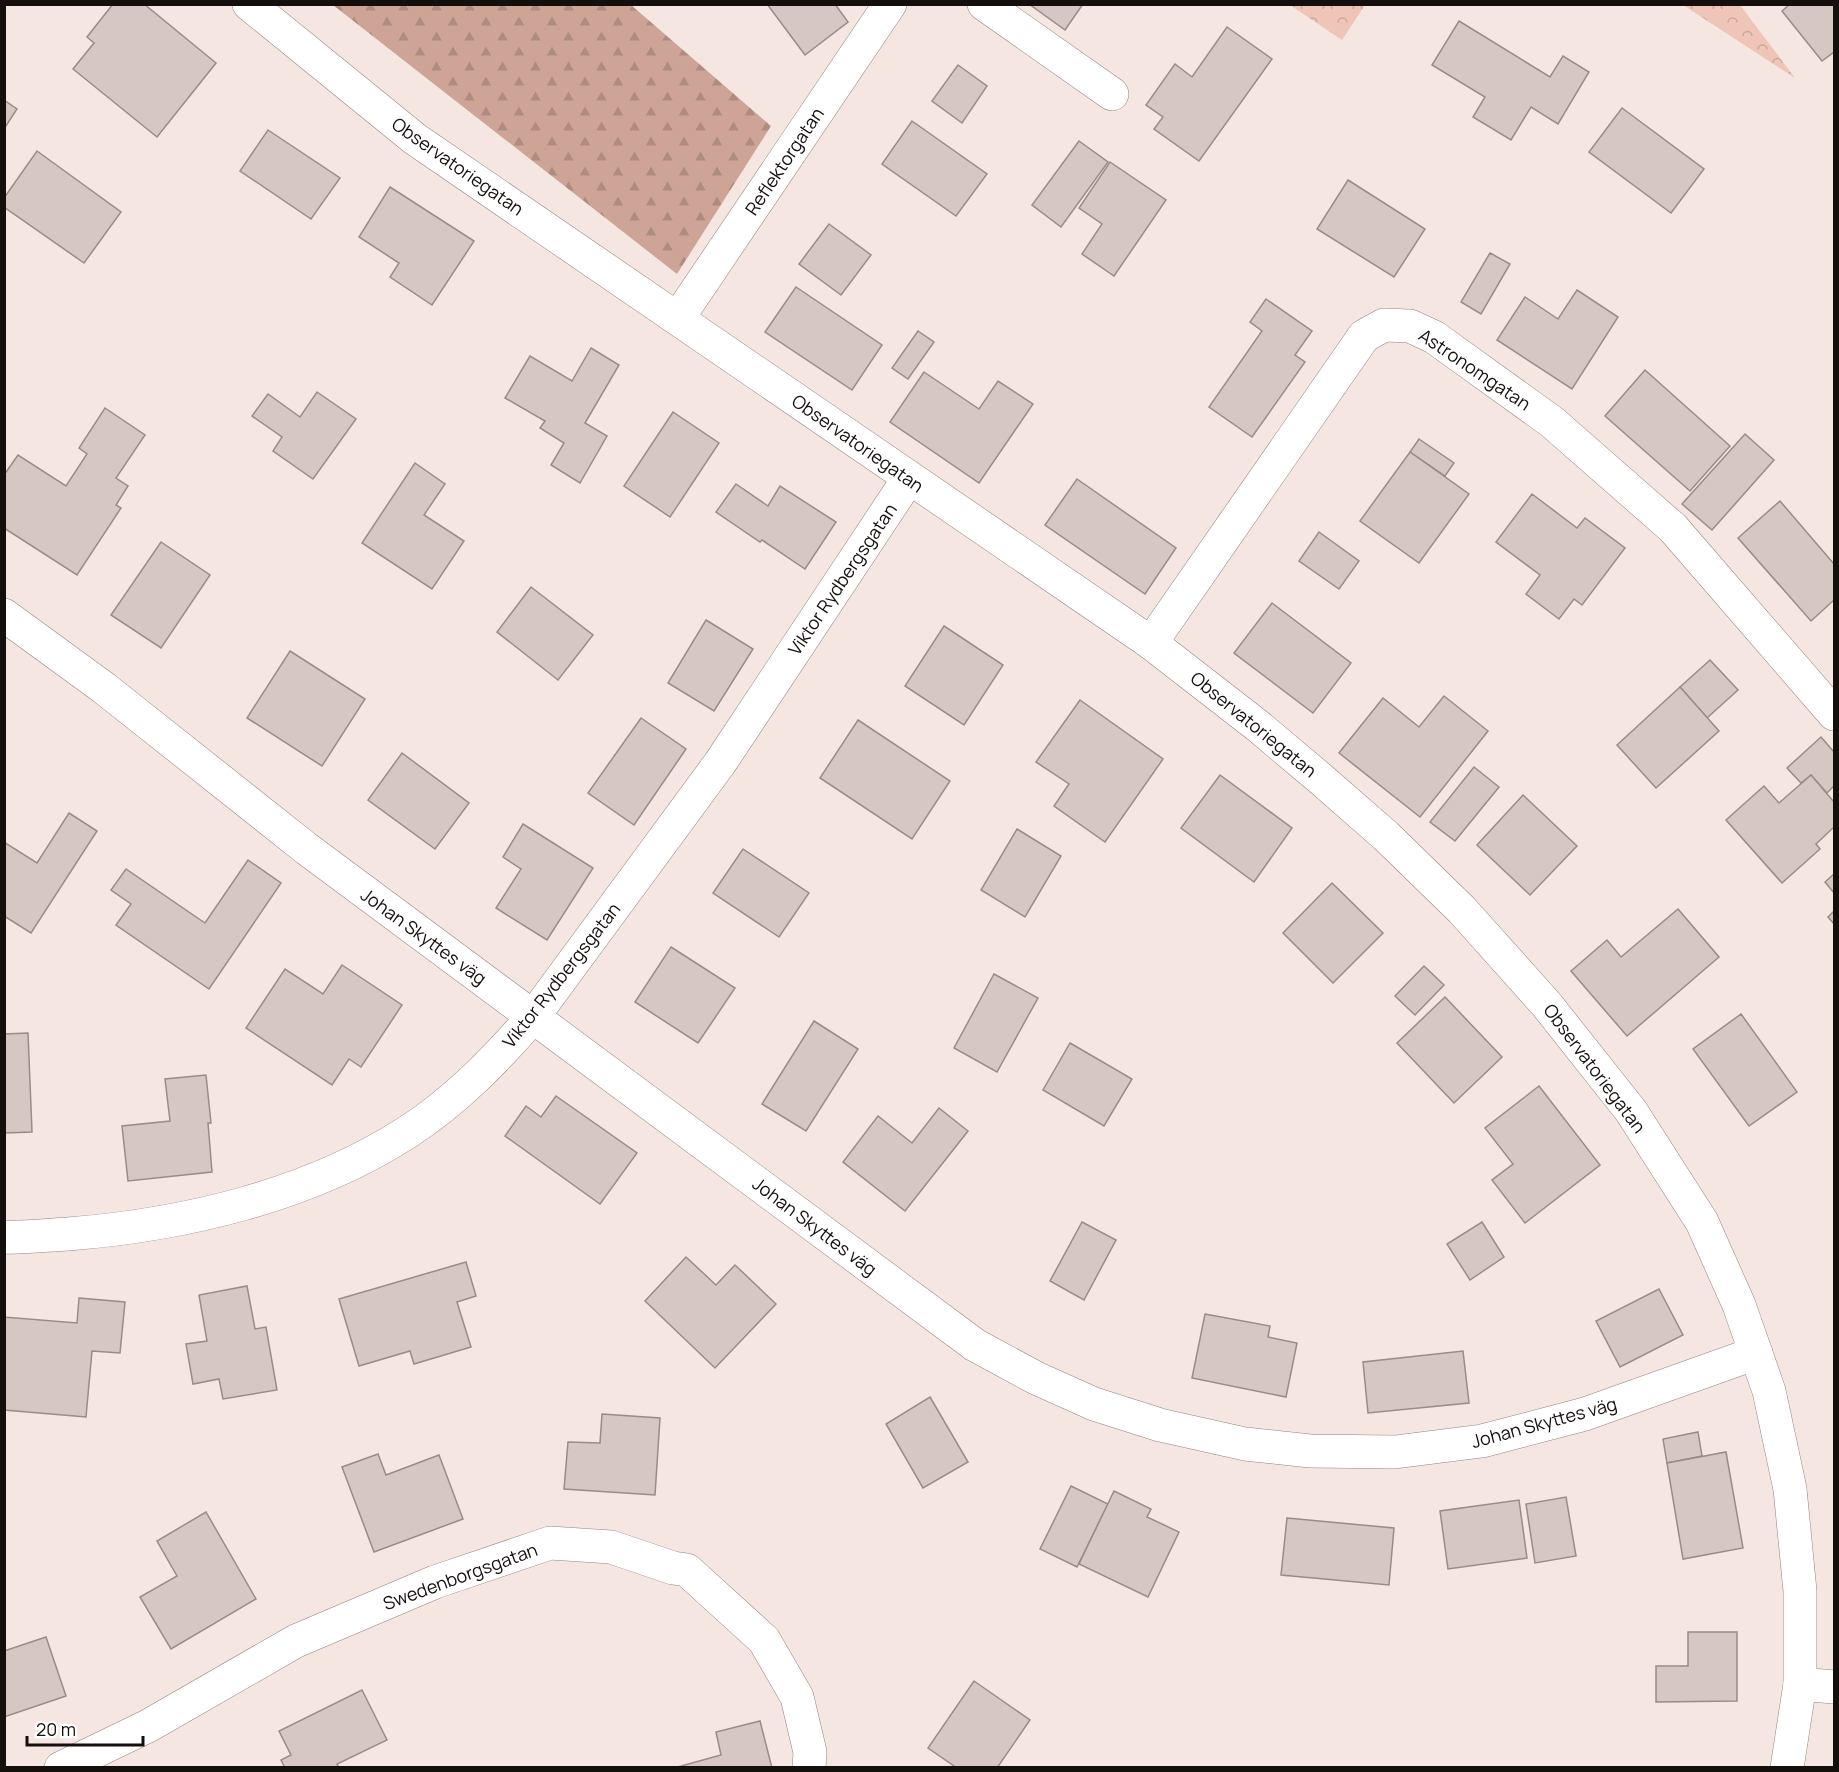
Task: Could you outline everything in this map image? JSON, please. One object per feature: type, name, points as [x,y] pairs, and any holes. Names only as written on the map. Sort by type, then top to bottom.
[{"type":"street","name":"Observatoriegatan","points":[[249,4],[415,138],[1151,643],[1258,726],[1386,836],[1462,910],[1547,1005],[1631,1111],[1702,1222],[1739,1305],[1769,1391],[1790,1489],[1800,1591],[1800,1684],[1787,1767]]},
{"type":"street","name":"Reflektorgatan","points":[[678,318],[890,4]]},
{"type":"street","points":[[984,4],[1112,94]]},
{"type":"street","name":"Astronomgatan","points":[[1151,643],[1364,336],[1384,325],[1410,326],[1434,337],[1552,422],[1673,528],[1834,714]]},
{"type":"street","name":"Viktor Rydbergsgatan","points":[[4,1237],[118,1230],[214,1212],[299,1186],[358,1160],[407,1133],[460,1093],[501,1053],[533,1017],[720,763],[909,478]]},
{"type":"street","name":"Johan Skyttes väg","points":[[4,615],[104,688],[307,849],[975,1344],[1036,1378],[1094,1404],[1160,1425],[1256,1445],[1310,1451],[1395,1452],[1482,1441],[1586,1414],[1756,1353]]},
{"type":"street","name":"Swedenborgsgatan","points":[[61,1767],[148,1726],[296,1641],[435,1582],[550,1543],[611,1547],[673,1568],[687,1570],[764,1640],[797,1697],[810,1752],[809,1767]]},
{"type":"street","points":[[1800,1684],[1834,1687]]},
{"type":"green space","points":[[333,5],[631,5],[771,126],[677,274]]},
{"type":"green space","points":[[1290,5],[1365,5],[1342,40]]},
{"type":"green space","points":[[1683,5],[1740,5],[1795,78]]},
{"type":"building","points":[[113,4],[144,4],[216,63],[157,137],[73,69],[94,43],[87,37]]},
{"type":"building","points":[[767,4],[835,4],[848,22],[805,55]]},
{"type":"building","points":[[1029,4],[1083,4],[1065,30]]},
{"type":"building","points":[[1790,4],[1834,4],[1834,52],[1822,61],[1782,11]]},
{"type":"building","points":[[1459,21],[1550,77],[1563,56],[1589,72],[1558,124],[1531,107],[1511,140],[1473,117],[1485,97],[1432,65]]},
{"type":"building","points":[[1227,27],[1272,59],[1199,161],[1154,129],[1163,117],[1146,105],[1175,64],[1192,77]]},
{"type":"building","points":[[958,65],[987,86],[962,123],[932,101]]},
{"type":"building","points":[[4,100],[17,109],[4,129]]},
{"type":"building","points":[[1622,108],[1704,169],[1671,213],[1589,152]]},
{"type":"building","points":[[912,121],[987,174],[956,216],[882,164]]},
{"type":"building","points":[[268,130],[340,178],[311,219],[240,171]]},
{"type":"building","points":[[1079,141],[1108,162],[1061,227],[1032,205]]},
{"type":"building","points":[[37,151],[121,212],[84,263],[4,207],[4,198]]},
{"type":"building","points":[[1110,162],[1166,200],[1114,276],[1082,254],[1102,224],[1079,208]]},
{"type":"building","points":[[1348,180],[1425,229],[1394,277],[1317,229]]},
{"type":"building","points":[[390,187],[474,241],[432,305],[390,277],[399,263],[359,237]]},
{"type":"building","points":[[829,224],[871,255],[841,295],[799,264]]},
{"type":"building","points":[[1490,253],[1510,264],[1481,314],[1461,302]]},
{"type":"building","points":[[796,287],[882,345],[852,390],[765,332]]},
{"type":"building","points":[[1577,290],[1618,317],[1572,389],[1497,340],[1525,297],[1558,319]]},
{"type":"building","points":[[1266,299],[1312,331],[1295,355],[1305,362],[1252,437],[1209,407],[1262,331],[1250,322]]},
{"type":"building","points":[[918,331],[934,342],[908,379],[892,368]]},
{"type":"building","points":[[591,348],[619,365],[585,423],[607,436],[580,483],[551,465],[564,443],[540,428],[545,421],[505,398],[530,356],[572,381]]},
{"type":"building","points":[[1645,370],[1730,446],[1690,491],[1605,416]]},
{"type":"building","points":[[924,372],[979,409],[998,381],[1033,404],[979,483],[890,422]]},
{"type":"building","points":[[317,392],[356,419],[313,479],[273,451],[282,437],[252,416],[268,394],[300,417]]},
{"type":"building","points":[[105,408],[145,435],[116,478],[128,486],[116,505],[121,508],[77,575],[4,528],[4,475],[18,455],[66,486],[87,454],[79,448]]},
{"type":"building","points":[[673,412],[719,443],[670,517],[624,486]]},
{"type":"building","points":[[1745,434],[1774,460],[1712,530],[1682,504]]},
{"type":"building","points":[[1419,439],[1454,463],[1445,476],[1410,452]]},
{"type":"building","points":[[1410,452],[1469,494],[1419,563],[1360,521]]},
{"type":"building","points":[[415,463],[445,484],[424,515],[464,541],[432,589],[362,543]]},
{"type":"building","points":[[1077,479],[1176,548],[1145,594],[1045,525]]},
{"type":"building","points":[[736,484],[768,506],[780,486],[836,522],[805,569],[716,512]]},
{"type":"building","points":[[1532,494],[1577,528],[1585,518],[1625,548],[1582,605],[1574,599],[1559,619],[1526,594],[1540,575],[1496,542]]},
{"type":"building","points":[[1780,501],[1834,564],[1834,600],[1811,621],[1738,538]]},
{"type":"building","points":[[1319,532],[1359,561],[1339,589],[1299,561]]},
{"type":"building","points":[[161,542],[210,575],[161,648],[111,615]]},
{"type":"building","points":[[531,587],[593,635],[558,680],[497,632]]},
{"type":"building","points":[[1272,603],[1351,663],[1313,713],[1234,653]]},
{"type":"building","points":[[706,620],[753,649],[714,711],[668,683]]},
{"type":"building","points":[[944,626],[1003,665],[964,725],[905,686]]},
{"type":"building","points":[[290,651],[365,699],[322,766],[247,718]]},
{"type":"building","points":[[1710,660],[1738,690],[1707,718],[1680,687]]},
{"type":"building","points":[[1680,687],[1719,731],[1656,788],[1617,745]]},
{"type":"building","points":[[1444,696],[1488,731],[1420,817],[1339,753],[1383,698],[1419,727]]},
{"type":"building","points":[[1080,700],[1163,759],[1105,842],[1054,806],[1069,784],[1036,762]]},
{"type":"building","points":[[641,718],[686,749],[634,825],[588,793]]},
{"type":"building","points":[[858,720],[950,781],[912,839],[820,778]]},
{"type":"building","points":[[1821,737],[1834,752],[1834,786],[1827,793],[1811,775],[1801,783],[1787,768]]},
{"type":"building","points":[[402,753],[469,803],[435,849],[368,800]]},
{"type":"building","points":[[1474,767],[1499,787],[1455,841],[1430,822]]},
{"type":"building","points":[[1220,775],[1292,828],[1254,882],[1181,828]]},
{"type":"building","points":[[1811,775],[1834,802],[1834,827],[1816,844],[1820,849],[1782,883],[1726,820],[1764,786],[1779,803]]},
{"type":"building","points":[[1523,795],[1577,846],[1530,895],[1477,845]]},
{"type":"building","points":[[69,813],[97,831],[31,933],[4,916],[4,842],[37,863]]},
{"type":"building","points":[[523,824],[593,868],[547,940],[496,908],[521,869],[503,857]]},
{"type":"building","points":[[1017,829],[1061,856],[1025,917],[981,890]]},
{"type":"building","points":[[743,849],[809,893],[779,937],[713,893]]},
{"type":"building","points":[[248,860],[281,883],[209,989],[116,925],[131,904],[111,890],[126,869],[205,923]]},
{"type":"building","points":[[1834,874],[1834,893],[1825,882]]},
{"type":"building","points":[[1332,883],[1383,933],[1333,983],[1283,933]]},
{"type":"building","points":[[1678,909],[1719,957],[1627,1036],[1571,971],[1607,940],[1621,957]]},
{"type":"building","points":[[1834,911],[1834,924],[1828,917]]},
{"type":"building","points":[[671,947],[735,988],[698,1043],[635,1002]]},
{"type":"building","points":[[342,965],[402,1005],[361,1067],[349,1059],[332,1085],[246,1028],[285,969],[323,994]]},
{"type":"building","points":[[1424,966],[1444,985],[1415,1015],[1395,996]]},
{"type":"building","points":[[994,974],[1038,998],[997,1072],[954,1048]]},
{"type":"building","points":[[1445,997],[1502,1057],[1454,1103],[1397,1043]]},
{"type":"building","points":[[1741,1014],[1797,1092],[1749,1126],[1693,1049]]},
{"type":"building","points":[[814,1021],[858,1049],[806,1131],[762,1104]]},
{"type":"building","points":[[28,1033],[32,1132],[4,1133],[4,1034]]},
{"type":"building","points":[[1070,1043],[1132,1079],[1104,1126],[1043,1090]]},
{"type":"building","points":[[206,1075],[211,1123],[208,1123],[212,1172],[128,1181],[122,1126],[170,1121],[165,1079]]},
{"type":"building","points":[[1539,1086],[1600,1165],[1525,1223],[1492,1180],[1513,1164],[1485,1128]]},
{"type":"building","points":[[556,1096],[637,1153],[600,1204],[505,1136],[526,1106],[541,1117]]},
{"type":"building","points":[[939,1108],[968,1131],[905,1211],[843,1162],[878,1116],[912,1143]]},
{"type":"building","points":[[1082,1222],[1116,1240],[1084,1300],[1050,1281]]},
{"type":"building","points":[[1482,1222],[1504,1257],[1470,1280],[1447,1244]]},
{"type":"building","points":[[686,1257],[716,1285],[735,1265],[776,1304],[715,1368],[645,1301]]},
{"type":"building","points":[[466,1262],[476,1296],[457,1302],[471,1347],[414,1364],[410,1351],[359,1366],[339,1299]]},
{"type":"building","points":[[247,1286],[255,1329],[266,1327],[277,1390],[223,1399],[219,1379],[193,1384],[186,1344],[207,1341],[199,1295]]},
{"type":"building","points":[[1659,1289],[1683,1335],[1620,1367],[1596,1321]]},
{"type":"building","points":[[79,1298],[125,1302],[120,1353],[92,1351],[86,1417],[4,1410],[4,1317],[77,1323]]},
{"type":"building","points":[[1205,1314],[1270,1326],[1268,1337],[1297,1343],[1286,1397],[1192,1378]]},
{"type":"building","points":[[1463,1351],[1469,1403],[1368,1413],[1363,1362]]},
{"type":"building","points":[[930,1397],[968,1462],[923,1488],[886,1424]]},
{"type":"building","points":[[602,1414],[660,1418],[655,1495],[564,1489],[568,1442],[600,1443]]},
{"type":"building","points":[[1698,1432],[1702,1456],[1667,1463],[1663,1439]]},
{"type":"building","points":[[1726,1452],[1743,1548],[1683,1559],[1667,1463]]},
{"type":"building","points":[[378,1454],[386,1475],[439,1455],[463,1519],[374,1552],[342,1467]]},
{"type":"building","points":[[1071,1486],[1108,1504],[1077,1567],[1040,1549]]},
{"type":"building","points":[[1114,1491],[1151,1509],[1147,1517],[1179,1532],[1148,1597],[1079,1564]]},
{"type":"building","points":[[1566,1497],[1576,1556],[1535,1563],[1526,1504]]},
{"type":"building","points":[[1519,1500],[1527,1558],[1448,1569],[1440,1511]]},
{"type":"building","points":[[206,1512],[256,1599],[171,1649],[140,1597],[177,1576],[157,1541]]},
{"type":"building","points":[[1287,1518],[1394,1528],[1389,1585],[1281,1575]]},
{"type":"building","points":[[1688,1632],[1737,1632],[1737,1701],[1656,1702],[1656,1666],[1688,1666]]},
{"type":"building","points":[[46,1637],[66,1696],[4,1717],[4,1651]]},
{"type":"building","points":[[974,1681],[1030,1720],[997,1768],[957,1768],[928,1748]]},
{"type":"building","points":[[362,1690],[387,1740],[337,1764],[339,1768],[285,1768],[281,1760],[291,1755],[279,1731]]},
{"type":"building","points":[[760,1721],[772,1768],[674,1768],[721,1755],[716,1732]]}]
